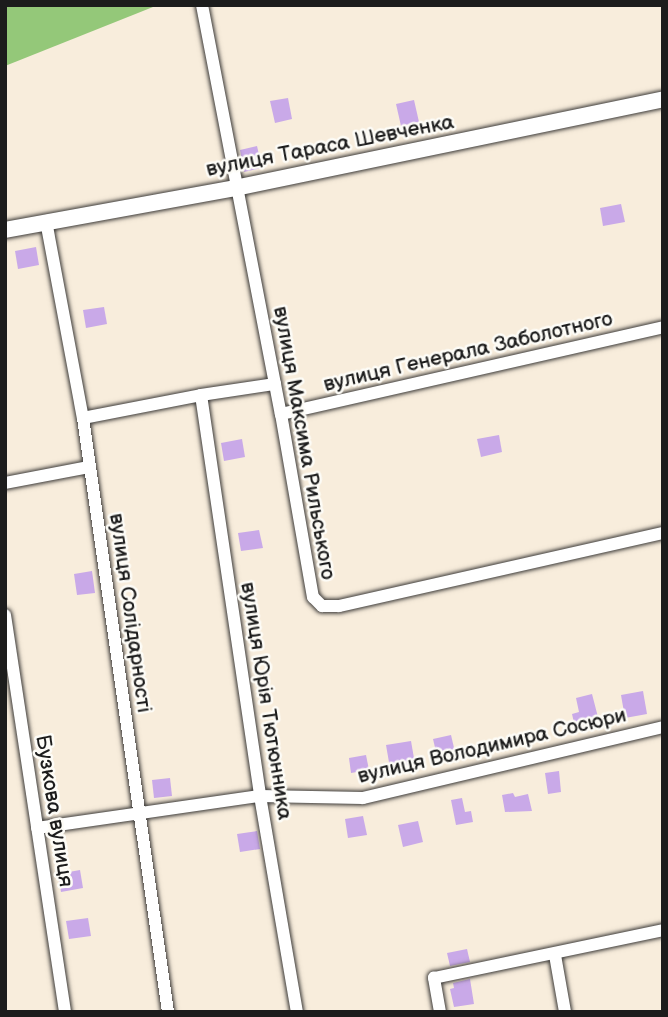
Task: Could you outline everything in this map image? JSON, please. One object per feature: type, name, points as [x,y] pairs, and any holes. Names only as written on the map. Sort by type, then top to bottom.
[{"type":"street","name":"вулиця Максима Рильського","points":[[202,5],[235,187],[281,414],[313,597],[322,606],[339,606],[663,533]]},
{"type":"street","name":"вулиця Тараса Шевченка","points":[[5,230],[235,187],[663,100]]},
{"type":"street","name":"вулиця Солідарності","points":[[46,221],[83,418],[168,1012]]},
{"type":"street","name":"вулиця Генерала Заболотного","points":[[281,414],[663,327]]},
{"type":"street","points":[[83,418],[201,394],[275,384]]},
{"type":"street","name":"вулиця Юрія Тютюнника","points":[[201,394],[260,796],[297,1012]]},
{"type":"street","points":[[5,483],[89,467]]},
{"type":"street","name":"Бузкова вулиця","points":[[5,615],[65,1012]]},
{"type":"street","name":"вулиця Володимира Сосюри","points":[[37,828],[260,796],[363,798],[663,727]]},
{"type":"street","points":[[440,1012],[435,978],[555,955],[663,930]]},
{"type":"street","points":[[555,955],[565,1012]]},
{"type":"green space","points":[[5,5],[158,5],[5,66]]},
{"type":"building","points":[[288,98],[292,119],[275,123],[270,101]]},
{"type":"building","points":[[414,100],[419,122],[401,126],[396,104]]},
{"type":"building","points":[[257,146],[262,168],[244,172],[240,150]]},
{"type":"building","points":[[621,204],[625,222],[603,226],[600,208]]},
{"type":"building","points":[[36,247],[39,265],[18,269],[15,251]]},
{"type":"building","points":[[104,307],[107,324],[86,328],[83,310]]},
{"type":"building","points":[[499,435],[502,452],[481,457],[477,439]]},
{"type":"building","points":[[242,439],[245,457],[224,461],[221,443]]},
{"type":"building","points":[[259,530],[263,548],[241,551],[238,533]]},
{"type":"building","points":[[92,571],[95,593],[77,595],[74,574]]},
{"type":"building","points":[[643,691],[647,714],[625,718],[621,695]]},
{"type":"building","points":[[592,694],[599,721],[575,727],[572,714],[579,712],[576,698]]},
{"type":"building","points":[[451,735],[455,752],[437,756],[433,739]]},
{"type":"building","points":[[411,741],[415,764],[390,768],[386,745]]},
{"type":"building","points":[[366,755],[369,770],[351,773],[349,758]]},
{"type":"building","points":[[559,771],[561,792],[548,794],[545,773]]},
{"type":"building","points":[[170,778],[172,796],[154,798],[152,780]]},
{"type":"building","points":[[513,793],[515,797],[528,794],[532,811],[505,812],[502,795]]},
{"type":"building","points":[[462,798],[465,812],[471,811],[473,822],[456,825],[451,800]]},
{"type":"building","points":[[363,816],[367,835],[348,838],[345,819]]},
{"type":"building","points":[[418,821],[423,842],[403,847],[398,825]]},
{"type":"building","points":[[257,831],[260,849],[240,852],[237,834]]},
{"type":"building","points":[[80,870],[83,888],[61,892],[58,874]]},
{"type":"building","points":[[88,918],[91,936],[69,939],[66,921]]},
{"type":"building","points":[[467,949],[470,962],[450,966],[447,953]]},
{"type":"building","points":[[470,979],[474,1004],[454,1007],[450,989],[454,988],[453,983]]}]
